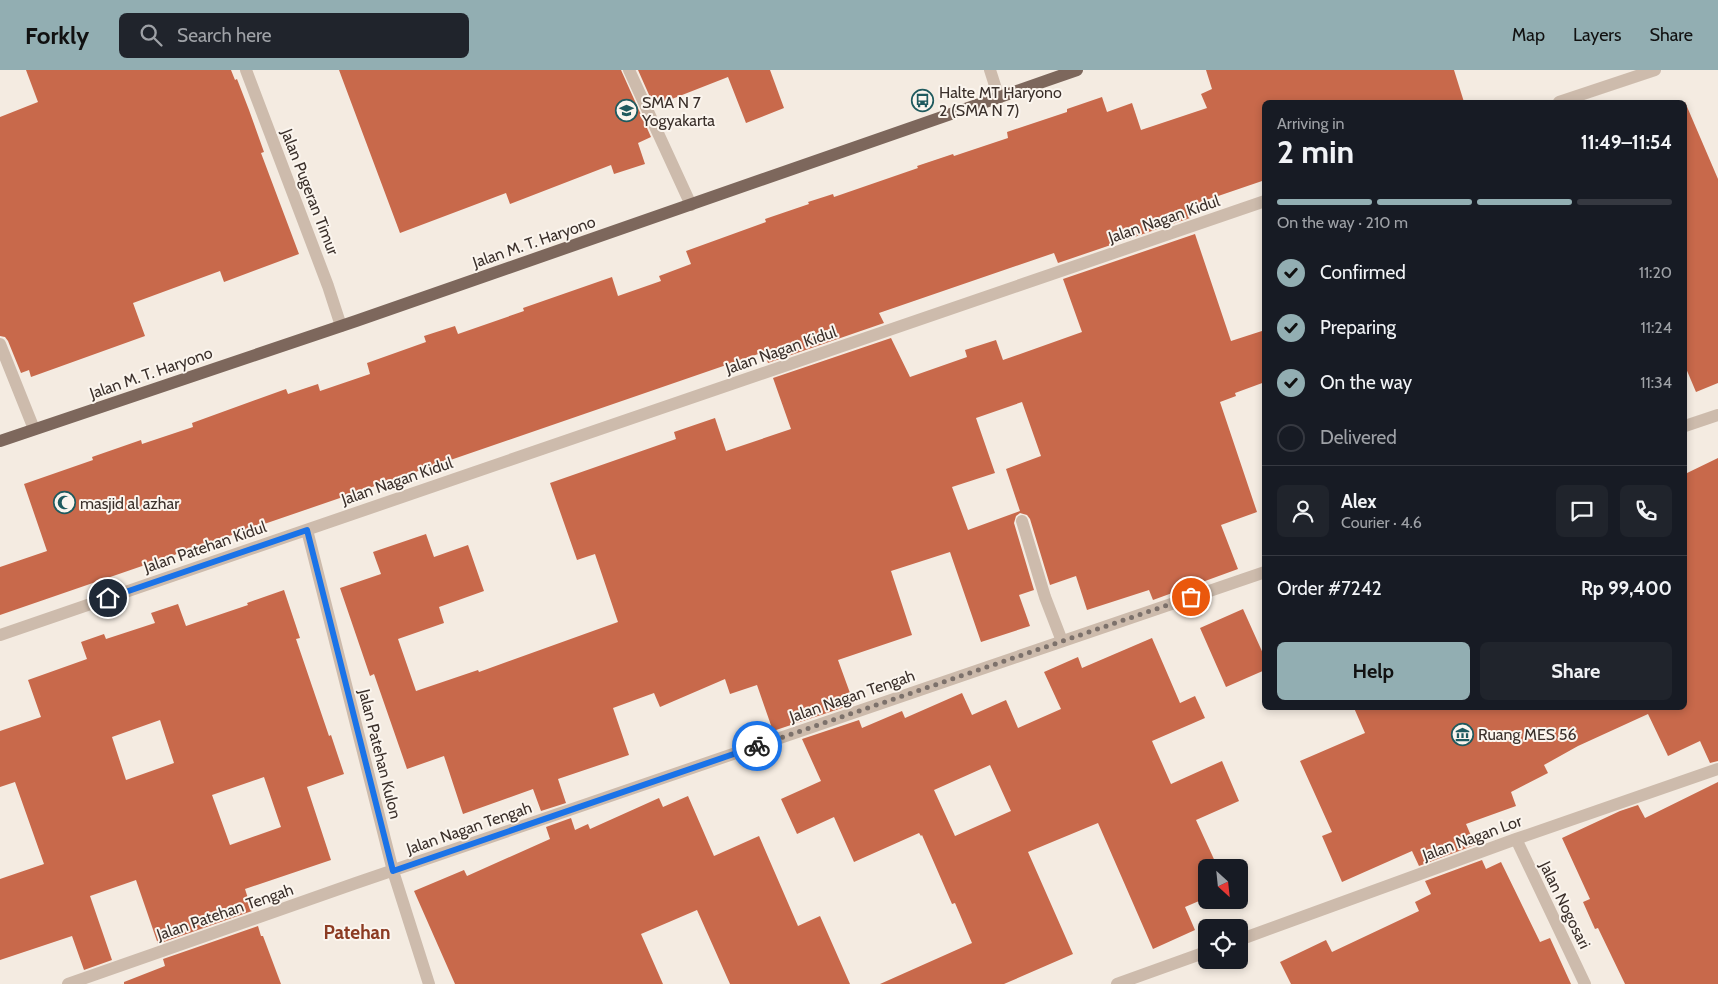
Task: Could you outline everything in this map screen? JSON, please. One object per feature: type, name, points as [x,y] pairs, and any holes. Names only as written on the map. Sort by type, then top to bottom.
[{"type":"main road","name":"Jalan M. T. Haryono","points":[[0,441],[341,326],[1077,70]]},
{"type":"street","name":"Jalan Pugeran Timur","points":[[246,70],[328,286],[341,326]]},
{"type":"street","points":[[629,70],[691,205]]},
{"type":"street","points":[[990,70],[999,98]]},
{"type":"street","points":[[1565,100],[1655,70]]},
{"type":"street","name":"Jalan Nagan Kidul","points":[[307,530],[1262,203]]},
{"type":"street","points":[[0,344],[34,429]]},
{"type":"street","points":[[1687,425],[1718,415]]},
{"type":"street","points":[[1022,521],[1044,598],[1062,641]]},
{"type":"street","name":"Jalan Patehan Kidul","points":[[0,634],[307,530]]},
{"type":"street","name":"Jalan Patehan Kulon","points":[[307,530],[393,871],[429,984]]},
{"type":"street","name":"Jalan Nagan Tengah","points":[[393,871],[1262,573]]},
{"type":"street","name":"Jalan Nagan Lor","points":[[1248,937],[1516,839],[1718,770]]},
{"type":"street","name":"Jalan Nogosari","points":[[1516,839],[1585,984]]},
{"type":"street","name":"Jalan Patehan Tengah","points":[[68,984],[393,871]]},
{"type":"street","points":[[1117,984],[1198,955]]},
{"type":"building","points":[[26,70],[231,70],[235,80],[237,79],[249,110],[264,152],[261,153],[299,254],[224,282],[220,271],[133,303],[145,336],[31,377],[29,370],[21,373],[8,341],[5,337],[0,336],[0,117],[38,102]]},
{"type":"building","points":[[339,70],[621,70],[651,137],[638,143],[645,164],[614,174],[611,165],[510,204],[506,193],[400,233]]},
{"type":"building","points":[[638,70],[770,70],[784,108],[746,123],[728,77],[654,106]]},
{"type":"building","points":[[1206,70],[1454,70],[1463,100],[1262,100],[1262,181],[1186,207],[1190,218],[1058,263],[1054,253],[879,313],[884,323],[768,363],[764,352],[0,615],[0,567],[47,551],[24,484],[93,460],[92,457],[141,440],[142,444],[193,427],[192,423],[286,389],[288,394],[318,384],[320,391],[370,374],[367,363],[426,342],[424,336],[455,326],[458,334],[524,311],[523,308],[612,277],[618,296],[661,281],[659,276],[691,264],[686,251],[766,222],[765,219],[809,204],[808,202],[833,194],[834,197],[918,168],[917,166],[1008,138],[1007,132],[1067,112],[1067,109],[1102,97],[1107,112],[1132,103],[1141,130],[1207,108],[1201,94],[1212,89]]},
{"type":"building","points":[[1687,107],[1718,179],[1718,383],[1696,392],[1687,371]]},
{"type":"building","points":[[1195,234],[1231,341],[1262,331],[1262,383],[1235,393],[1236,396],[1220,402],[1257,512],[1221,525],[1238,569],[1153,600],[1149,590],[1087,610],[1076,576],[1050,585],[1030,519],[1027,515],[1020,513],[1016,516],[1014,523],[1034,590],[1019,595],[1030,626],[981,642],[950,552],[891,571],[912,635],[838,660],[854,704],[773,731],[757,685],[730,694],[725,679],[660,707],[654,693],[613,708],[629,755],[558,779],[566,803],[541,811],[533,789],[463,814],[444,756],[407,769],[374,674],[370,676],[340,588],[381,574],[373,552],[426,534],[434,557],[468,545],[484,591],[439,607],[444,623],[398,639],[416,691],[478,670],[479,672],[618,622],[595,554],[577,560],[550,483],[676,439],[674,432],[715,418],[726,451],[791,429],[773,378],[891,338],[910,377],[967,357],[965,350],[996,340],[1003,360],[1082,332],[1063,279]],"holes":[[[1022,402],[1041,456],[1006,469],[1020,511],[968,530],[952,487],[995,473],[976,418]]]},
{"type":"building","points":[[1718,458],[1718,761],[1710,763],[1700,741],[1668,756],[1648,714],[1578,746],[1544,765],[1548,773],[1511,792],[1516,806],[1466,824],[1475,845],[1419,866],[1412,851],[1342,882],[1322,836],[1332,832],[1300,761],[1365,733],[1355,710],[1687,710],[1687,473]]},
{"type":"building","points":[[284,590],[300,638],[296,639],[344,774],[307,787],[331,860],[245,889],[252,911],[158,944],[136,880],[90,896],[112,960],[84,970],[72,936],[0,960],[0,879],[44,864],[15,782],[0,787],[0,731],[41,717],[28,680],[87,659],[81,642],[104,634],[106,639],[155,623],[151,613],[178,604],[186,626],[248,605],[247,603]],"holes":[[[160,720],[174,763],[126,780],[112,737]],[[264,777],[281,827],[230,845],[212,795]]]},
{"type":"building","points":[[1243,609],[1262,651],[1262,671],[1226,687],[1200,628]]},
{"type":"building","points":[[1152,638],[1180,703],[1195,696],[1205,718],[1152,741],[1171,784],[1222,761],[1239,801],[1196,820],[1214,859],[1198,859],[1198,901],[1185,907],[1195,930],[1153,949],[1098,823],[1028,852],[1073,954],[1004,984],[880,984],[972,943],[955,903],[952,904],[922,835],[919,833],[854,862],[834,817],[797,834],[781,799],[821,781],[802,739],[859,720],[862,728],[902,711],[905,718],[962,693],[972,715],[1006,700],[1018,728],[1061,709],[1044,672],[1078,657],[1082,668]],"holes":[[[990,765],[1011,811],[955,836],[934,790]]]},
{"type":"building","points":[[1718,782],[1718,984],[1625,984],[1598,928],[1595,929],[1583,902],[1590,899],[1562,838],[1620,811],[1638,805],[1645,818]]},
{"type":"building","points":[[688,796],[714,856],[759,836],[798,926],[820,916],[850,984],[730,984],[697,910],[641,934],[663,984],[455,984],[414,891],[464,870],[467,876],[550,839],[546,827],[571,818],[575,830],[588,824],[590,829],[659,798],[663,807]]},
{"type":"building","points":[[1482,860],[1486,869],[1501,862],[1540,942],[1550,938],[1571,984],[1291,984],[1280,962],[1326,940],[1332,952],[1419,911],[1415,902],[1431,894],[1425,881]]},
{"type":"building","points":[[258,926],[281,984],[124,984],[124,982],[165,966],[163,959]]},
{"type":"way so far","points":[[757,746],[1191,597]]},
{"type":"place","name":"Halte MT Haryono 2 (SMA N 7)","points":[[923,101]]},
{"type":"place","name":"SMA N 7 Yogyakarta","points":[[626,111]]},
{"type":"place","name":"masjid al azhar","points":[[64,503]]},
{"type":"place","name":"Ruang MES 56","points":[[1462,734]]},
{"type":"district","name":"Patehan","points":[[357,932]]},
{"type":"route","points":[[108,598],[307,530],[393,871],[757,746]]}]
